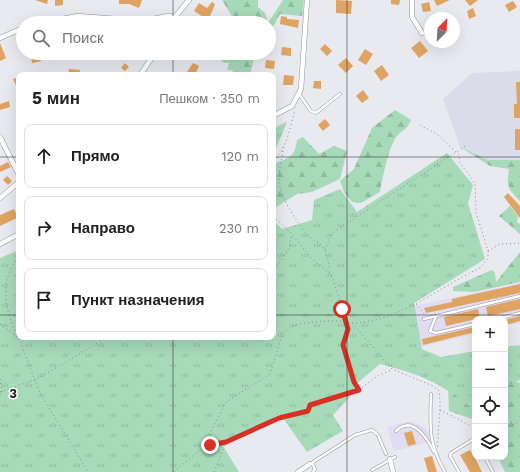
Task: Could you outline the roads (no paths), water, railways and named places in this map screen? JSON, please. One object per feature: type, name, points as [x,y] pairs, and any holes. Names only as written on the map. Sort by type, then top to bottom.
[{"type":"street","points":[[176,16],[188,0]]},
{"type":"street","points":[[276,114],[292,106],[299,94],[303,77],[308,0]]},
{"type":"street","points":[[412,0],[412,17],[422,33]]},
{"type":"street","points":[[0,38],[16,31]]},
{"type":"street","points":[[142,72],[150,60]]},
{"type":"street","points":[[0,137],[16,168]]},
{"type":"street","points":[[0,198],[16,185]]},
{"type":"street","points":[[0,244],[16,236]]},
{"type":"street","points":[[392,458],[393,472]]},
{"type":"street","points":[[298,472],[311,464]]},
{"type":"lane","points":[[299,94],[311,111],[316,113],[340,94]]},
{"type":"lane","points":[[424,319],[520,296]]},
{"type":"lane","points":[[508,316],[520,313]]},
{"type":"lane","points":[[436,316],[430,331],[436,333],[472,325]]},
{"type":"lane","points":[[431,394],[430,428],[436,456]]},
{"type":"lane","points":[[396,431],[404,426],[411,426],[419,430],[426,436],[445,472]]},
{"type":"lane","points":[[313,472],[315,468],[311,464],[355,435],[372,430],[378,435],[386,454]]},
{"type":"lane","points":[[459,472],[450,456],[451,453],[472,440]]},
{"type":"lane","points":[[372,470],[392,458]]},
{"type":"lane","points":[[487,460],[493,472]]}]
